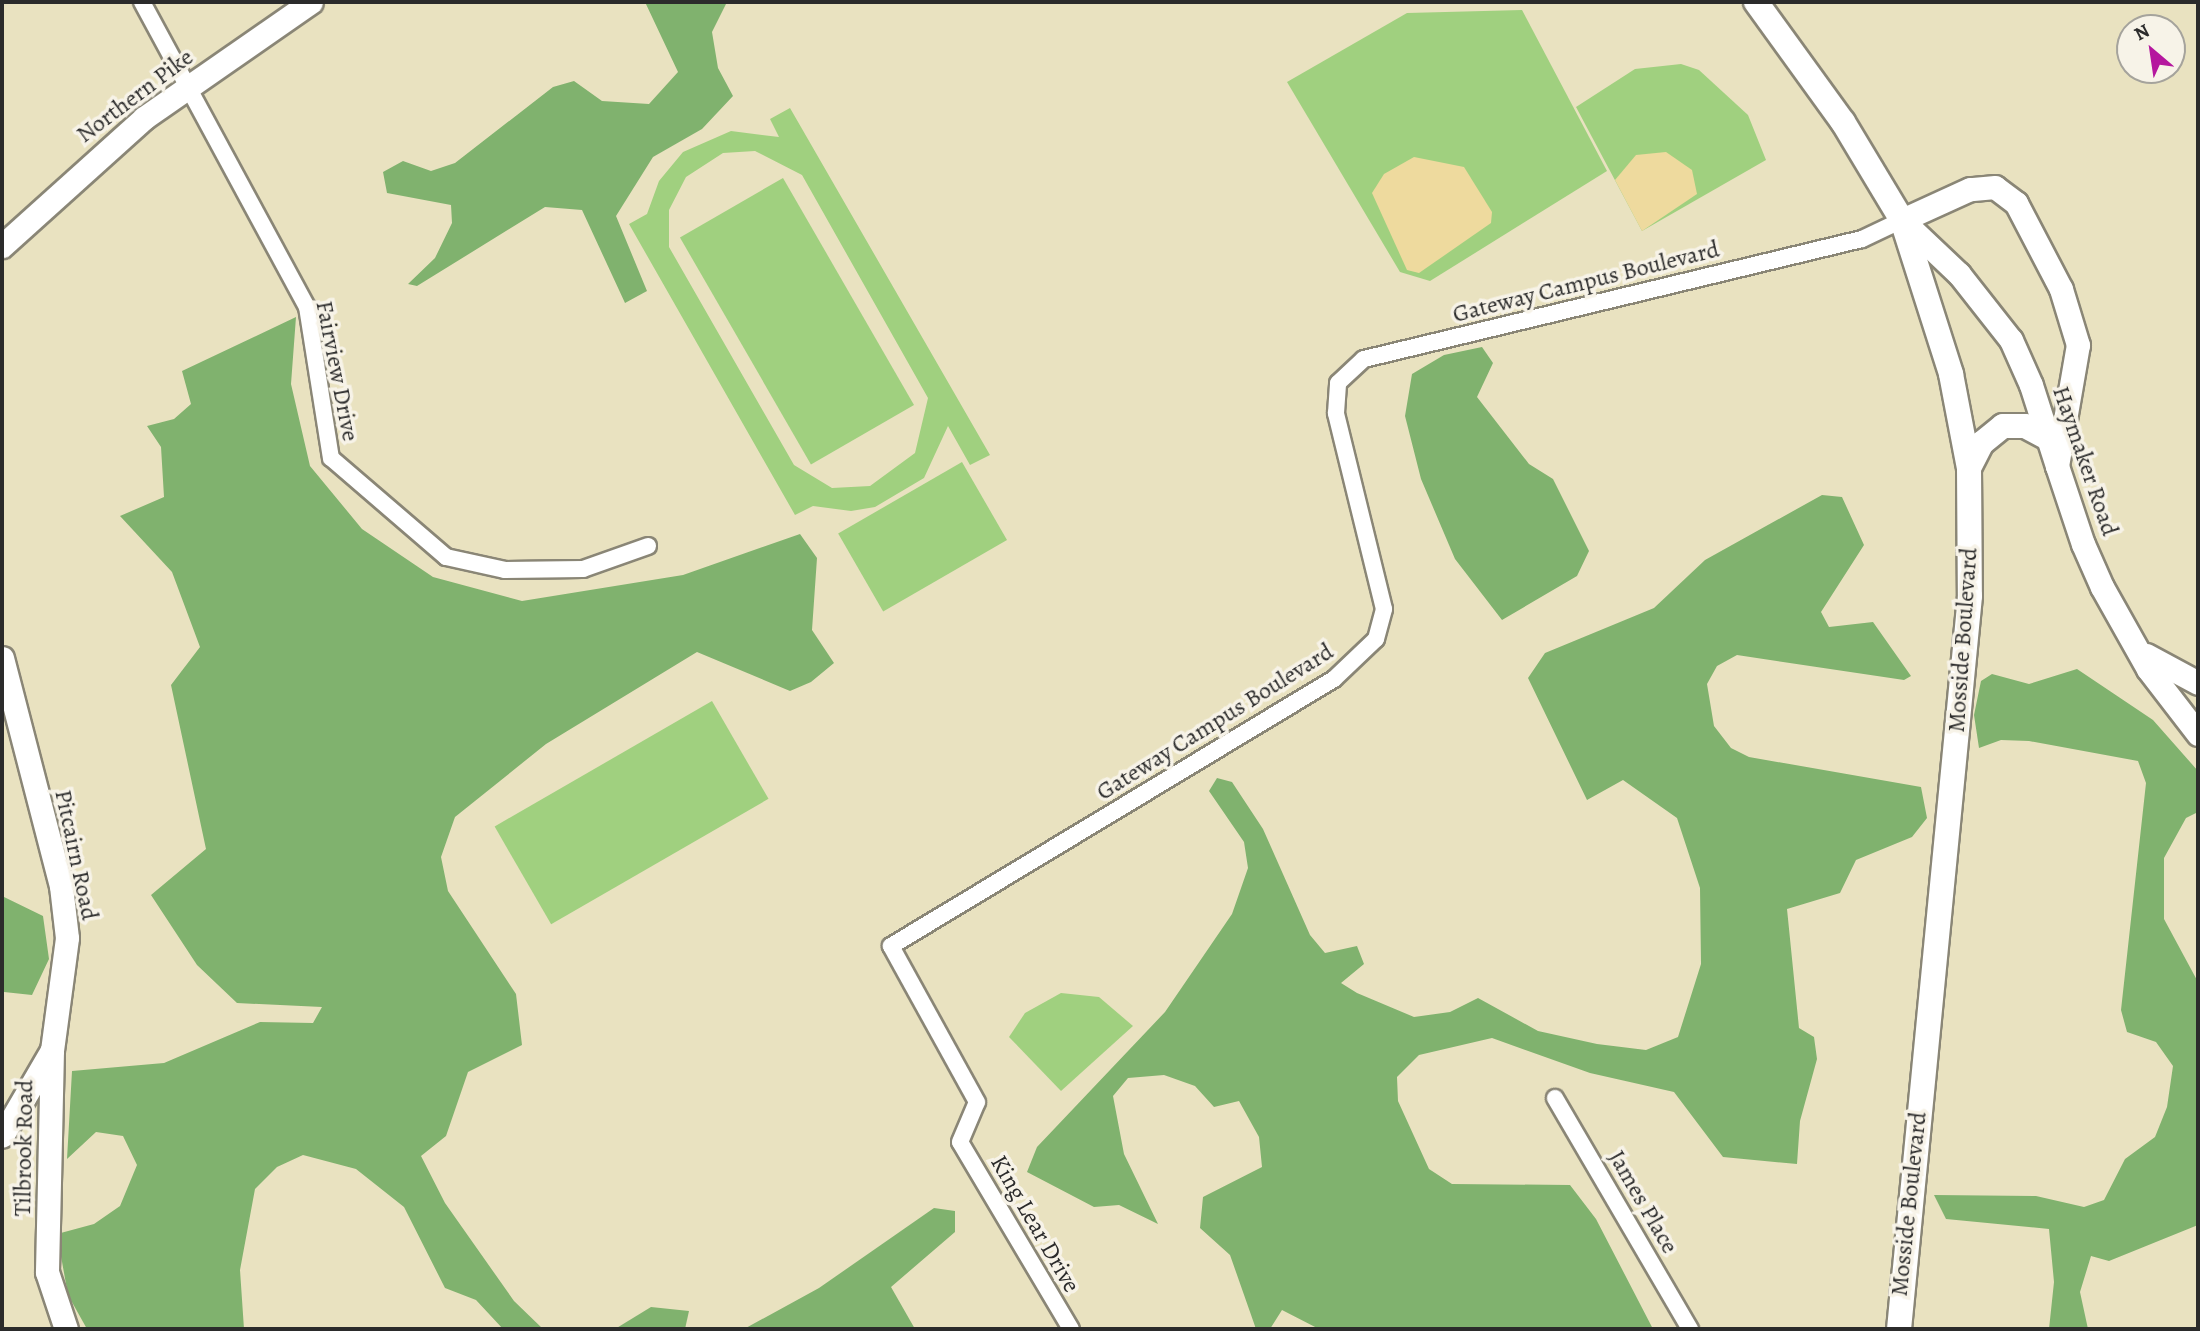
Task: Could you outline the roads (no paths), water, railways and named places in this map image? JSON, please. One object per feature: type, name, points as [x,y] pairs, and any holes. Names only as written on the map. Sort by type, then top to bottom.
[{"type":"main road","name":"Mosside Boulevard","points":[[1756,2],[1843,122],[1902,220],[1951,374],[1969,468],[1970,596],[1899,1329]]},
{"type":"main road","points":[[1969,468],[1982,443],[2003,426],[2025,426],[2048,438]]},
{"type":"street","name":"Fairview Drive","points":[[142,2],[190,85],[307,307],[331,458],[446,557],[505,570],[583,569],[648,546]]},
{"type":"street","name":"Northern Pike","points":[[2,246],[107,148],[190,85],[311,2]]},
{"type":"street","points":[[1902,220],[1970,189],[1995,187],[2016,203],[2061,289],[2078,345],[2057,466]]},
{"type":"street","name":"Haymaker Road","points":[[1902,220],[1959,274],[2011,340],[2048,438],[2083,544],[2135,648],[2198,732]]},
{"type":"street","name":"Gateway Campus Boulevard","points":[[960,1142],[977,1102],[891,946],[1334,679],[1376,639],[1384,609],[1336,413],[1338,383],[1364,359],[1862,239],[1902,220]]},
{"type":"street","points":[[2135,648],[2198,683]]},
{"type":"street","name":"Pitcairn Road","points":[[2,658],[61,886],[66,938],[52,1050],[2,1136]]},
{"type":"street","name":"Tilbrook Road","points":[[52,1050],[47,1272],[66,1329]]},
{"type":"street","name":"James Place","points":[[1555,1098],[1690,1329]]},
{"type":"street","name":"King Lear Drive","points":[[960,1142],[1071,1329]]}]
